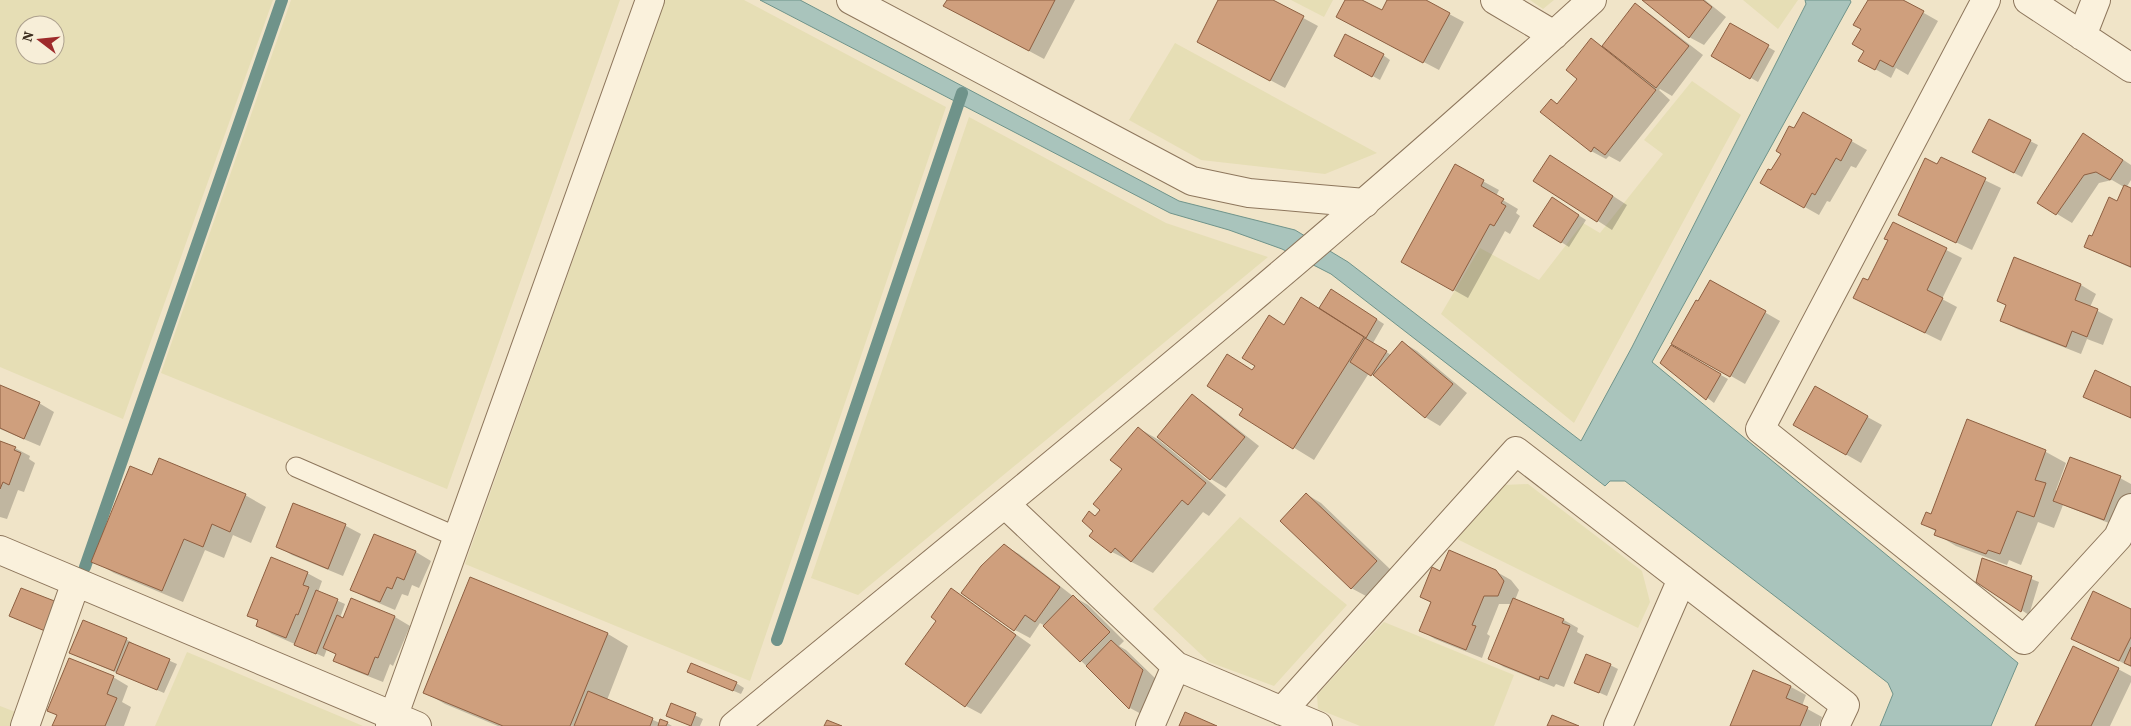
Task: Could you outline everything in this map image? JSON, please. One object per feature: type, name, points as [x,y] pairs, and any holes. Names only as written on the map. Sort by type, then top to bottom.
[{"type":"street","points":[[0,550],[400,723],[457,537],[650,0]]},
{"type":"street","points":[[851,0],[1192,181],[1249,193],[1365,203]]},
{"type":"street","points":[[1495,0],[1554,35]]},
{"type":"street","points":[[734,726],[1005,504],[1331,232],[1592,0]]},
{"type":"street","points":[[1986,0],[1760,429],[2024,640],[2118,537],[2131,508]]},
{"type":"street","points":[[2028,0],[2131,68]]},
{"type":"street","points":[[2082,36],[2096,0]]},
{"type":"street","points":[[1282,711],[1516,451],[1845,704],[1835,726]]},
{"type":"street","points":[[1005,504],[1176,666],[1318,726]]},
{"type":"street","points":[[1618,726],[1682,579]]},
{"type":"street","points":[[25,726],[76,582]]},
{"type":"street","points":[[1150,726],[1176,666]]},
{"type":"lane","points":[[296,467],[457,537]]},
{"type":"shaded area","points":[[0,0],[273,0],[123,419],[0,367]]},
{"type":"shaded area","points":[[291,0],[620,0],[447,489],[161,373]]},
{"type":"shaded area","points":[[665,0],[744,0],[946,107],[750,681],[465,564]]},
{"type":"shaded area","points":[[1291,0],[1333,0],[1324,17]]},
{"type":"shaded area","points":[[1530,0],[1554,0],[1543,9]]},
{"type":"shaded area","points":[[1743,0],[1798,0],[1778,29]]},
{"type":"shaded area","points":[[1175,43],[1377,153],[1325,174],[1201,160],[1129,120]]},
{"type":"shaded area","points":[[1692,81],[1741,115],[1574,423],[1441,314],[1480,248],[1539,280],[1583,223],[1600,233],[1663,154],[1644,140]]},
{"type":"shaded area","points":[[969,117],[1166,223],[1268,257],[858,595],[811,578]]},
{"type":"shaded area","points":[[1528,484],[1642,571],[1650,602],[1638,628],[1457,539],[1504,485]]},
{"type":"shaded area","points":[[1240,517],[1347,605],[1274,686],[1209,662],[1153,609]]},
{"type":"shaded area","points":[[1384,622],[1514,675],[1494,726],[1360,726],[1318,709],[1317,695]]},
{"type":"shaded area","points":[[187,652],[363,726],[155,726]]},
{"type":"shaded area","points":[[0,706],[18,713],[13,726],[0,726]]},
{"type":"water","points":[[760,0],[800,0],[1179,201],[1295,230],[1348,262],[1581,441],[1632,347],[1806,4],[1805,0],[1850,0],[1851,2],[1652,362],[2018,663],[1991,726],[1880,726],[1893,694],[1888,683],[1625,481],[1610,481],[1605,486],[1331,274],[1282,249],[1229,230],[1170,213]]},
{"type":"building","points":[[947,0],[1055,0],[1029,51],[943,6]]},
{"type":"building","points":[[1218,0],[1273,0],[1304,16],[1270,81],[1197,42]]},
{"type":"building","points":[[1345,0],[1362,0],[1382,10],[1387,0],[1426,0],[1450,13],[1423,63],[1336,17]]},
{"type":"building","points":[[1642,0],[1703,0],[1712,7],[1689,38]]},
{"type":"building","points":[[1868,0],[1903,0],[1924,11],[1893,67],[1880,60],[1875,70],[1858,61],[1864,51],[1852,44],[1861,29],[1853,25]]},
{"type":"building","points":[[1635,3],[1689,46],[1656,88],[1602,46]]},
{"type":"building","points":[[1730,23],[1769,45],[1750,79],[1711,56]]},
{"type":"building","points":[[1345,34],[1384,54],[1372,77],[1334,56]]},
{"type":"building","points":[[1591,38],[1656,90],[1605,155],[1594,147],[1591,152],[1540,112],[1551,99],[1557,104],[1577,79],[1566,70]]},
{"type":"building","points":[[1803,112],[1852,140],[1841,161],[1836,158],[1815,195],[1812,193],[1804,208],[1760,183],[1768,169],[1771,170],[1781,154],[1776,151],[1789,126],[1794,128]]},
{"type":"building","points":[[1989,119],[2031,140],[2014,173],[1972,152]]},
{"type":"building","points":[[2083,133],[2123,160],[2110,180],[2096,172],[2084,175],[2056,215],[2037,203]]},
{"type":"building","points":[[1550,155],[1613,196],[1597,222],[1533,181]]},
{"type":"building","points":[[1941,157],[1986,178],[1956,243],[1898,215],[1925,158],[1937,164]]},
{"type":"building","points":[[1455,164],[1484,180],[1481,186],[1504,199],[1501,203],[1506,206],[1494,226],[1490,224],[1453,291],[1401,262]]},
{"type":"building","points":[[2124,185],[2131,188],[2131,267],[2084,247],[2089,235],[2092,236],[2109,197],[2117,201]]},
{"type":"building","points":[[1552,197],[1579,215],[1561,243],[1533,226]]},
{"type":"building","points":[[1893,222],[1947,248],[1927,290],[1943,298],[1925,333],[1853,298],[1863,278],[1868,280],[1888,240],[1884,239]]},
{"type":"building","points":[[2014,257],[2081,284],[2075,300],[2098,309],[2087,337],[2072,331],[2066,347],[2000,321],[2006,305],[1997,301]]},
{"type":"building","points":[[1710,280],[1766,311],[1730,377],[1671,344],[1696,300],[1698,301]]},
{"type":"building","points":[[1331,289],[1377,319],[1366,338],[1319,308]]},
{"type":"building","points":[[1301,297],[1364,337],[1293,449],[1239,415],[1243,409],[1207,386],[1227,354],[1252,370],[1255,366],[1242,358],[1269,315],[1284,325]]},
{"type":"building","points":[[1365,338],[1387,351],[1371,376],[1350,362]]},
{"type":"building","points":[[1402,341],[1453,384],[1425,418],[1373,375]]},
{"type":"building","points":[[1671,345],[1721,374],[1706,400],[1660,363]]},
{"type":"building","points":[[2095,370],[2131,387],[2131,418],[2083,397]]},
{"type":"building","points":[[0,385],[40,402],[24,439],[0,428]]},
{"type":"building","points":[[1815,386],[1868,416],[1846,455],[1793,425]]},
{"type":"building","points":[[1192,394],[1245,437],[1210,480],[1157,437]]},
{"type":"building","points":[[1967,419],[2046,450],[2035,480],[2046,483],[2034,517],[2017,511],[2000,554],[1988,550],[1986,554],[1934,535],[1936,530],[1921,524],[1926,512],[1931,514]]},
{"type":"building","points":[[1138,427],[1206,483],[1188,505],[1182,500],[1131,562],[1115,548],[1111,553],[1089,536],[1093,531],[1082,521],[1089,511],[1095,516],[1100,510],[1093,504],[1122,469],[1110,460]]},
{"type":"building","points":[[0,441],[16,447],[14,450],[21,453],[9,485],[3,482],[0,489]]},
{"type":"building","points":[[2070,457],[2121,476],[2104,520],[2053,501]]},
{"type":"building","points":[[159,458],[246,494],[230,532],[212,524],[203,547],[184,539],[162,591],[91,562],[130,466],[152,475]]},
{"type":"building","points":[[1306,493],[1377,561],[1351,589],[1280,521]]},
{"type":"building","points":[[293,503],[346,524],[328,569],[276,547]]},
{"type":"building","points":[[374,534],[416,551],[404,580],[397,577],[392,589],[387,587],[380,602],[350,590]]},
{"type":"building","points":[[1004,544],[1060,587],[1035,622],[1025,615],[1014,631],[961,593],[981,566]]},
{"type":"building","points":[[1449,550],[1496,570],[1504,581],[1498,596],[1484,596],[1472,625],[1476,626],[1466,650],[1419,631],[1431,602],[1420,597],[1432,567],[1440,571]]},
{"type":"building","points":[[271,557],[308,572],[303,585],[309,587],[286,638],[256,626],[258,620],[247,616]]},
{"type":"building","points":[[1982,558],[2032,576],[2021,612],[1976,582]]},
{"type":"building","points":[[470,577],[608,633],[570,726],[503,726],[423,693]]},
{"type":"building","points":[[21,588],[57,602],[45,631],[9,616]]},
{"type":"building","points":[[951,588],[1016,635],[965,707],[905,664],[936,621],[931,617]]},
{"type":"building","points":[[316,590],[338,599],[316,654],[294,645]]},
{"type":"building","points":[[2093,591],[2131,609],[2131,637],[2119,661],[2071,639]]},
{"type":"building","points":[[1073,595],[1110,632],[1080,662],[1043,626]]},
{"type":"building","points":[[351,598],[395,616],[378,658],[375,657],[368,675],[333,661],[336,654],[323,648],[337,615],[343,618]]},
{"type":"building","points":[[1513,598],[1564,619],[1562,623],[1570,626],[1548,679],[1540,676],[1539,680],[1488,659]]},
{"type":"building","points":[[83,620],[127,638],[114,671],[69,653]]},
{"type":"building","points":[[1111,640],[1143,670],[1129,709],[1086,666]]},
{"type":"building","points":[[129,642],[170,659],[157,690],[116,673]]},
{"type":"building","points":[[2073,646],[2119,668],[2091,726],[2035,726]]},
{"type":"building","points":[[2131,647],[2131,666],[2124,663]]},
{"type":"building","points":[[1586,654],[1611,664],[1599,693],[1574,683]]},
{"type":"building","points":[[69,658],[114,676],[107,694],[117,698],[105,726],[52,726],[57,715],[47,711]]},
{"type":"building","points":[[691,663],[737,682],[733,691],[687,672]]},
{"type":"building","points":[[1753,670],[1791,686],[1786,698],[1808,707],[1800,726],[1730,726]]},
{"type":"building","points":[[588,691],[653,718],[650,726],[574,726]]},
{"type":"building","points":[[671,703],[696,713],[691,726],[666,716]]},
{"type":"building","points":[[1185,712],[1217,726],[1179,726]]},
{"type":"building","points":[[1552,715],[1579,726],[1547,726]]},
{"type":"building","points":[[660,719],[668,722],[666,726],[658,726]]},
{"type":"building","points":[[827,720],[842,726],[824,726]]},
{"type":"waterway","points":[[85,567],[282,0]]},
{"type":"waterway","points":[[777,640],[962,93]]}]
